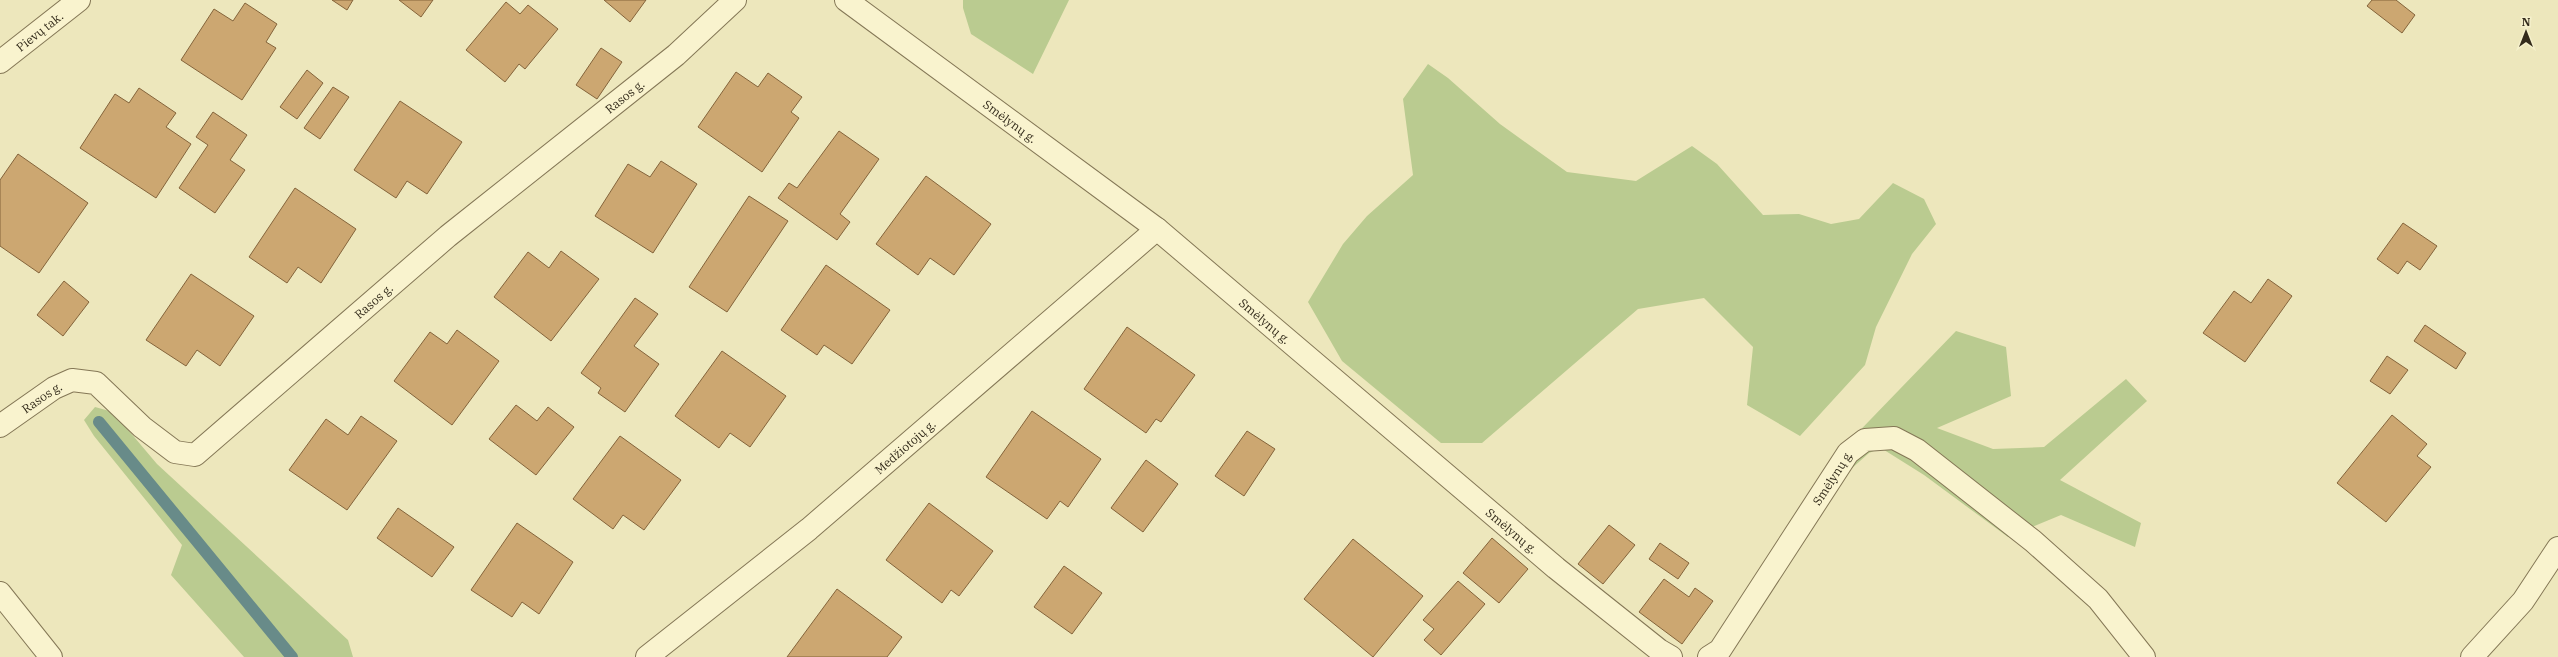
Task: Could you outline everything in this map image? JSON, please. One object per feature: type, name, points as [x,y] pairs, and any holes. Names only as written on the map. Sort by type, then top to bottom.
[{"type":"street","name":"Pievų tak.","points":[[0,62],[79,0]]},
{"type":"street","name":"Rasos g.","points":[[0,426],[54,388],[72,380],[96,383],[142,427],[175,452],[195,455],[448,236],[676,55],[735,0]]},
{"type":"street","name":"Smėlynų g.","points":[[846,0],[1158,229],[1556,568],[1659,650],[1672,657]]},
{"type":"street","name":"Medžiotojų g.","points":[[647,657],[810,529],[1158,229]]},
{"type":"street","name":"Smėlynų g.","points":[[1710,657],[1720,650],[1848,453],[1865,440],[1894,438],[1917,450],[2033,541],[2098,599],[2144,657]]},
{"type":"street","points":[[2472,657],[2522,601],[2558,548]]},
{"type":"street","points":[[0,593],[51,657]]},
{"type":"green space","points":[[963,0],[1069,0],[1033,74],[971,34],[963,8]]},
{"type":"green space","points":[[1428,64],[1448,78],[1500,124],[1567,172],[1636,181],[1692,146],[1717,164],[1763,215],[1799,214],[1831,224],[1859,219],[1893,183],[1924,199],[1936,224],[1912,254],[1876,327],[1865,365],[1800,436],[1747,405],[1753,347],[1704,298],[1638,309],[1482,443],[1441,443],[1342,361],[1308,302],[1343,244],[1367,216],[1413,175],[1403,99]]},
{"type":"green space","points":[[1956,331],[2006,347],[2011,396],[1937,428],[1993,449],[2044,447],[2126,379],[2147,401],[2060,480],[2141,523],[2135,547],[2061,515],[2008,537],[1924,475],[1881,448],[1869,453],[1851,469],[1842,449]]},
{"type":"green space","points":[[95,407],[113,412],[157,464],[348,640],[353,657],[244,657],[171,575],[182,545],[94,436],[84,420]]},
{"type":"building","points":[[332,0],[353,0],[347,10]]},
{"type":"building","points":[[399,0],[433,0],[421,17]]},
{"type":"building","points":[[604,0],[646,0],[630,22]]},
{"type":"building","points":[[2372,0],[2396,0],[2415,15],[2402,33],[2367,6]]},
{"type":"building","points":[[506,2],[520,14],[528,5],[558,29],[525,69],[519,64],[505,82],[466,50]]},
{"type":"building","points":[[245,3],[277,24],[266,42],[276,48],[242,100],[181,60],[214,9],[233,21]]},
{"type":"building","points":[[601,48],[622,62],[597,99],[576,85]]},
{"type":"building","points":[[307,70],[323,83],[297,119],[280,107]]},
{"type":"building","points":[[736,72],[758,87],[768,73],[802,97],[791,112],[799,118],[762,172],[698,127]]},
{"type":"building","points":[[333,87],[349,97],[320,139],[304,128]]},
{"type":"building","points":[[139,88],[176,113],[166,127],[191,144],[156,198],[80,148],[115,94],[129,103]]},
{"type":"building","points":[[400,101],[462,142],[427,194],[407,181],[396,198],[354,170]]},
{"type":"building","points":[[213,112],[247,135],[230,160],[245,170],[215,213],[179,188],[208,145],[196,137]]},
{"type":"building","points":[[839,131],[879,159],[840,214],[850,222],[837,240],[778,198],[789,183],[797,188]]},
{"type":"building","points":[[18,154],[88,203],[39,273],[0,246],[0,180]]},
{"type":"building","points":[[661,161],[697,184],[653,253],[595,216],[628,164],[650,177]]},
{"type":"building","points":[[926,176],[991,224],[954,275],[930,258],[918,275],[876,244]]},
{"type":"building","points":[[295,188],[356,229],[321,283],[298,267],[287,283],[249,257]]},
{"type":"building","points":[[749,196],[788,221],[727,312],[689,287]]},
{"type":"building","points":[[2403,223],[2437,246],[2420,270],[2407,261],[2398,274],[2377,259]]},
{"type":"building","points":[[561,251],[599,279],[551,341],[494,297],[528,252],[549,268]]},
{"type":"building","points":[[826,265],[890,310],[852,364],[824,345],[817,355],[781,330]]},
{"type":"building","points":[[191,274],[254,316],[220,366],[197,350],[186,366],[146,340]]},
{"type":"building","points":[[2268,279],[2292,296],[2245,362],[2203,333],[2234,291],[2251,303]]},
{"type":"building","points":[[64,281],[89,302],[63,336],[37,315]]},
{"type":"building","points":[[635,298],[658,314],[634,346],[659,364],[625,412],[598,393],[601,388],[581,373]]},
{"type":"building","points":[[2425,325],[2466,353],[2456,369],[2414,341]]},
{"type":"building","points":[[1127,327],[1195,375],[1161,422],[1156,419],[1146,433],[1084,389]]},
{"type":"building","points":[[457,330],[499,361],[452,425],[394,381],[430,332],[447,344]]},
{"type":"building","points":[[722,351],[786,396],[750,447],[730,433],[719,448],[675,416]]},
{"type":"building","points":[[2387,356],[2408,370],[2390,394],[2370,381]]},
{"type":"building","points":[[516,405],[537,421],[548,407],[574,427],[536,475],[489,439]]},
{"type":"building","points":[[1032,411],[1101,459],[1068,507],[1060,501],[1047,519],[986,477]]},
{"type":"building","points":[[2392,415],[2427,444],[2417,456],[2431,467],[2386,522],[2337,483]]},
{"type":"building","points":[[361,416],[397,441],[347,510],[289,470],[326,419],[348,435]]},
{"type":"building","points":[[1247,431],[1275,449],[1244,496],[1215,476]]},
{"type":"building","points":[[620,436],[681,480],[644,530],[623,515],[613,529],[573,499]]},
{"type":"building","points":[[1146,460],[1178,484],[1143,532],[1111,508]]},
{"type":"building","points":[[929,503],[993,551],[959,596],[951,590],[942,603],[886,560]]},
{"type":"building","points":[[398,508],[454,547],[432,577],[377,538]]},
{"type":"building","points":[[517,523],[573,562],[539,614],[522,602],[512,617],[471,590]]},
{"type":"building","points":[[1609,525],[1635,545],[1603,584],[1578,564]]},
{"type":"building","points":[[1492,538],[1528,569],[1499,603],[1463,573]]},
{"type":"building","points":[[1353,539],[1423,596],[1373,657],[1304,599]]},
{"type":"building","points":[[1660,543],[1689,563],[1678,579],[1649,559]]},
{"type":"building","points":[[1064,566],[1102,593],[1072,634],[1034,607]]},
{"type":"building","points":[[1664,579],[1689,597],[1695,588],[1713,601],[1682,644],[1639,612]]},
{"type":"building","points":[[1458,581],[1485,604],[1441,655],[1424,640],[1434,629],[1423,620]]},
{"type":"building","points":[[837,589],[902,637],[887,657],[787,657]]},
{"type":"waterway","points":[[99,422],[292,657]]}]
